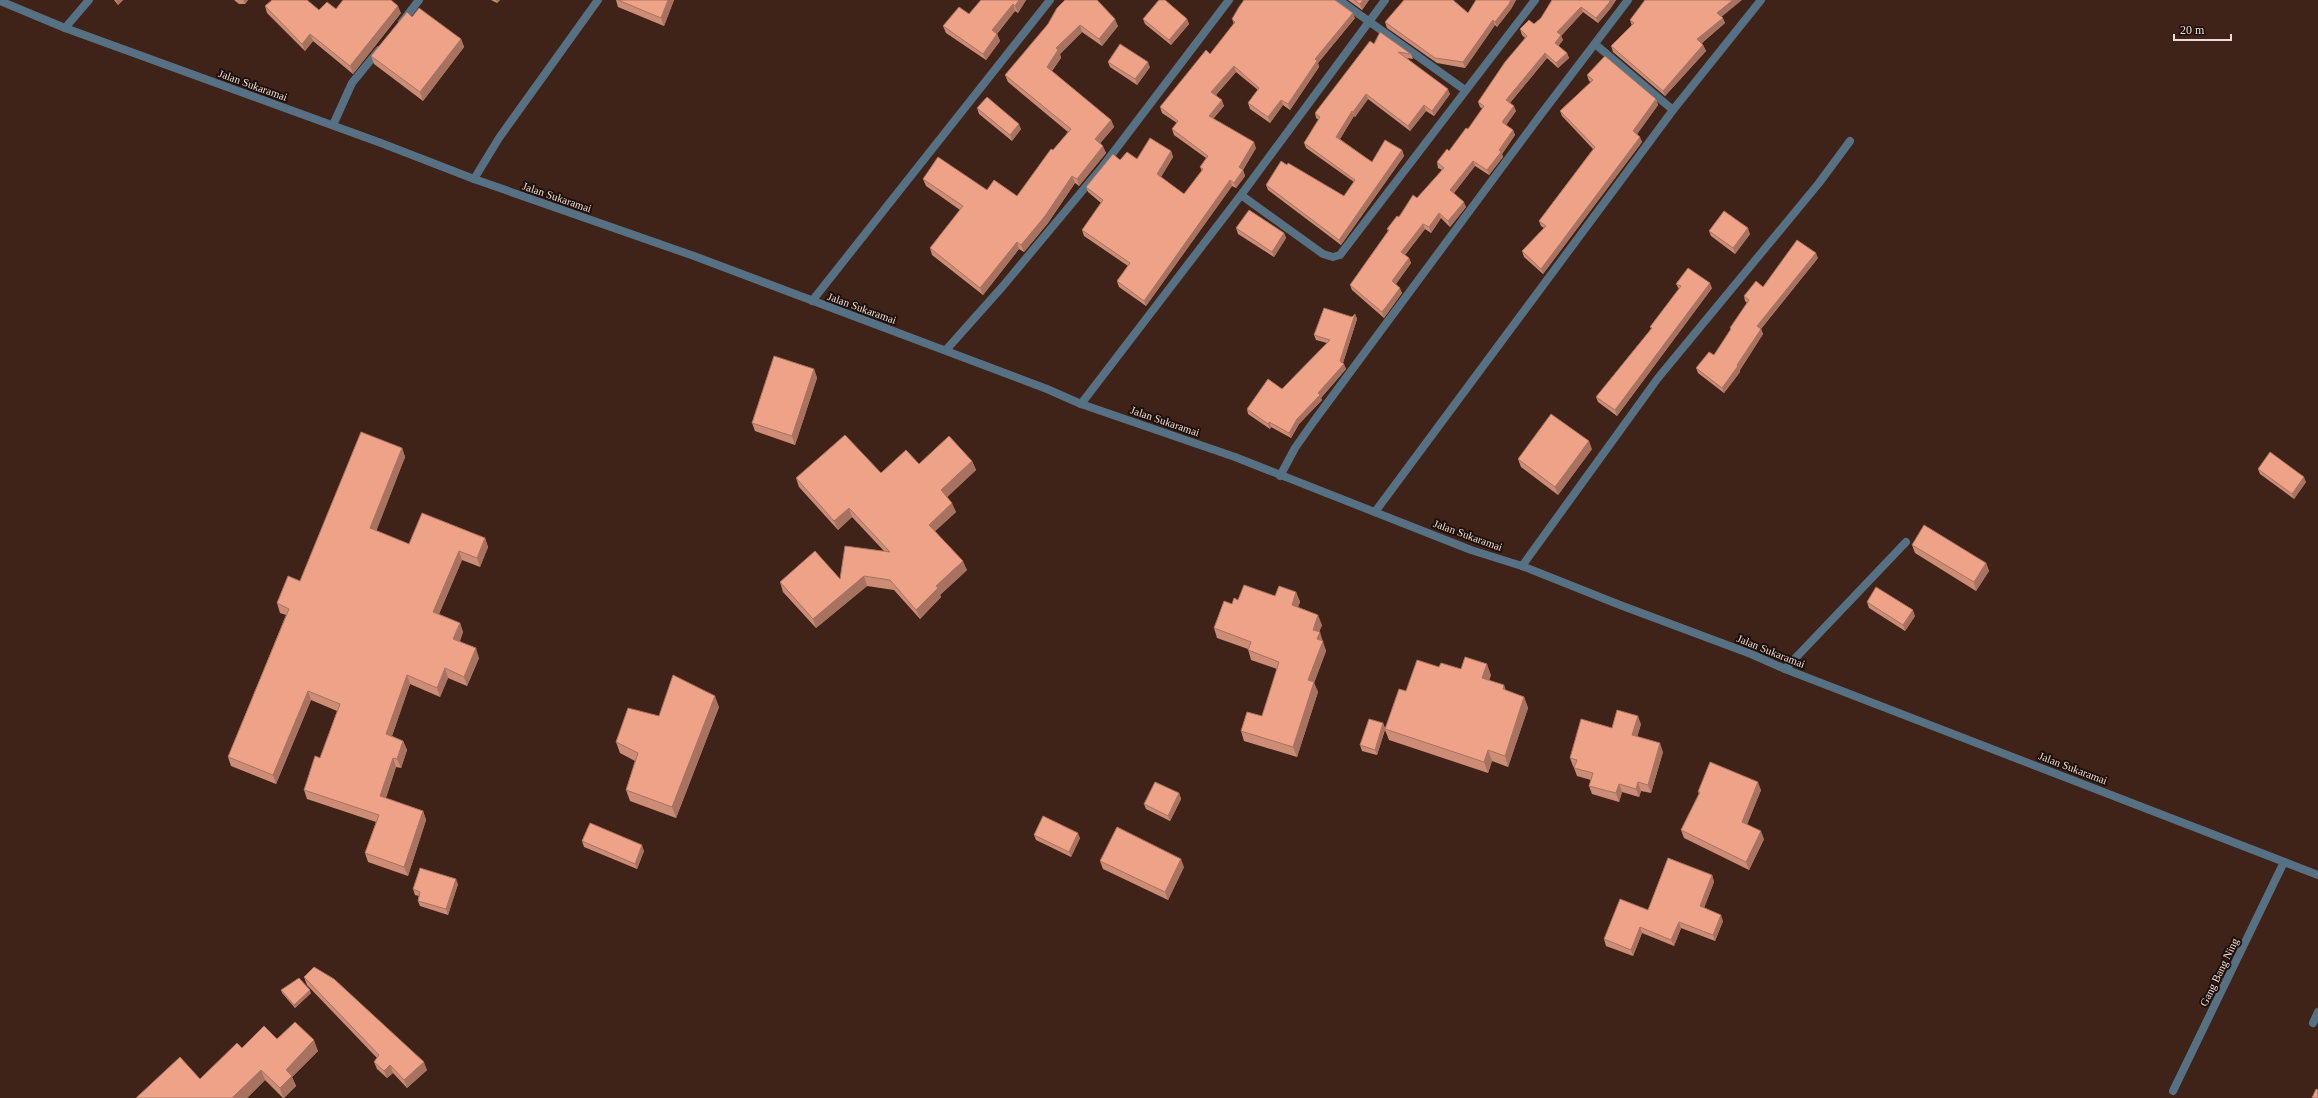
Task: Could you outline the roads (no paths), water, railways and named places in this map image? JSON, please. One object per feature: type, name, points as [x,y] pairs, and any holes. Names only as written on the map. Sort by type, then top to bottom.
[{"type":"street","points":[[65,28],[89,0]]},
{"type":"street","points":[[395,30],[419,0]]},
{"type":"street","points":[[474,179],[499,138],[598,0]]},
{"type":"street","points":[[812,301],[1050,0]]},
{"type":"street","points":[[946,350],[1003,286],[1112,155],[1229,0]]},
{"type":"street","points":[[1339,0],[1465,90]]},
{"type":"street","points":[[1081,404],[1240,195],[1385,0]]},
{"type":"street","points":[[1240,195],[1323,254],[1333,257],[1340,255],[1535,0]]},
{"type":"street","points":[[1280,476],[1295,448],[1314,421],[1534,123],[1628,0]]},
{"type":"street","points":[[1375,512],[1673,110],[1761,0]]},
{"type":"street","name":"Jalan Sukaramai","points":[[0,1],[65,28],[333,125],[474,179],[694,256],[946,350],[1081,404],[1235,457],[1471,550],[1522,566],[1620,605],[1751,654],[1785,669],[2318,875]]},
{"type":"street","points":[[333,125],[352,83],[386,42]]},
{"type":"street","points":[[1595,44],[1673,110]]},
{"type":"street","points":[[1522,566],[1658,378],[1819,183],[1850,141]]},
{"type":"street","points":[[1785,669],[1906,542]]},
{"type":"street","name":"Gang Bang Ning","points":[[2173,1092],[2284,862]]},
{"type":"street","points":[[2313,1023],[2318,1012]]}]
